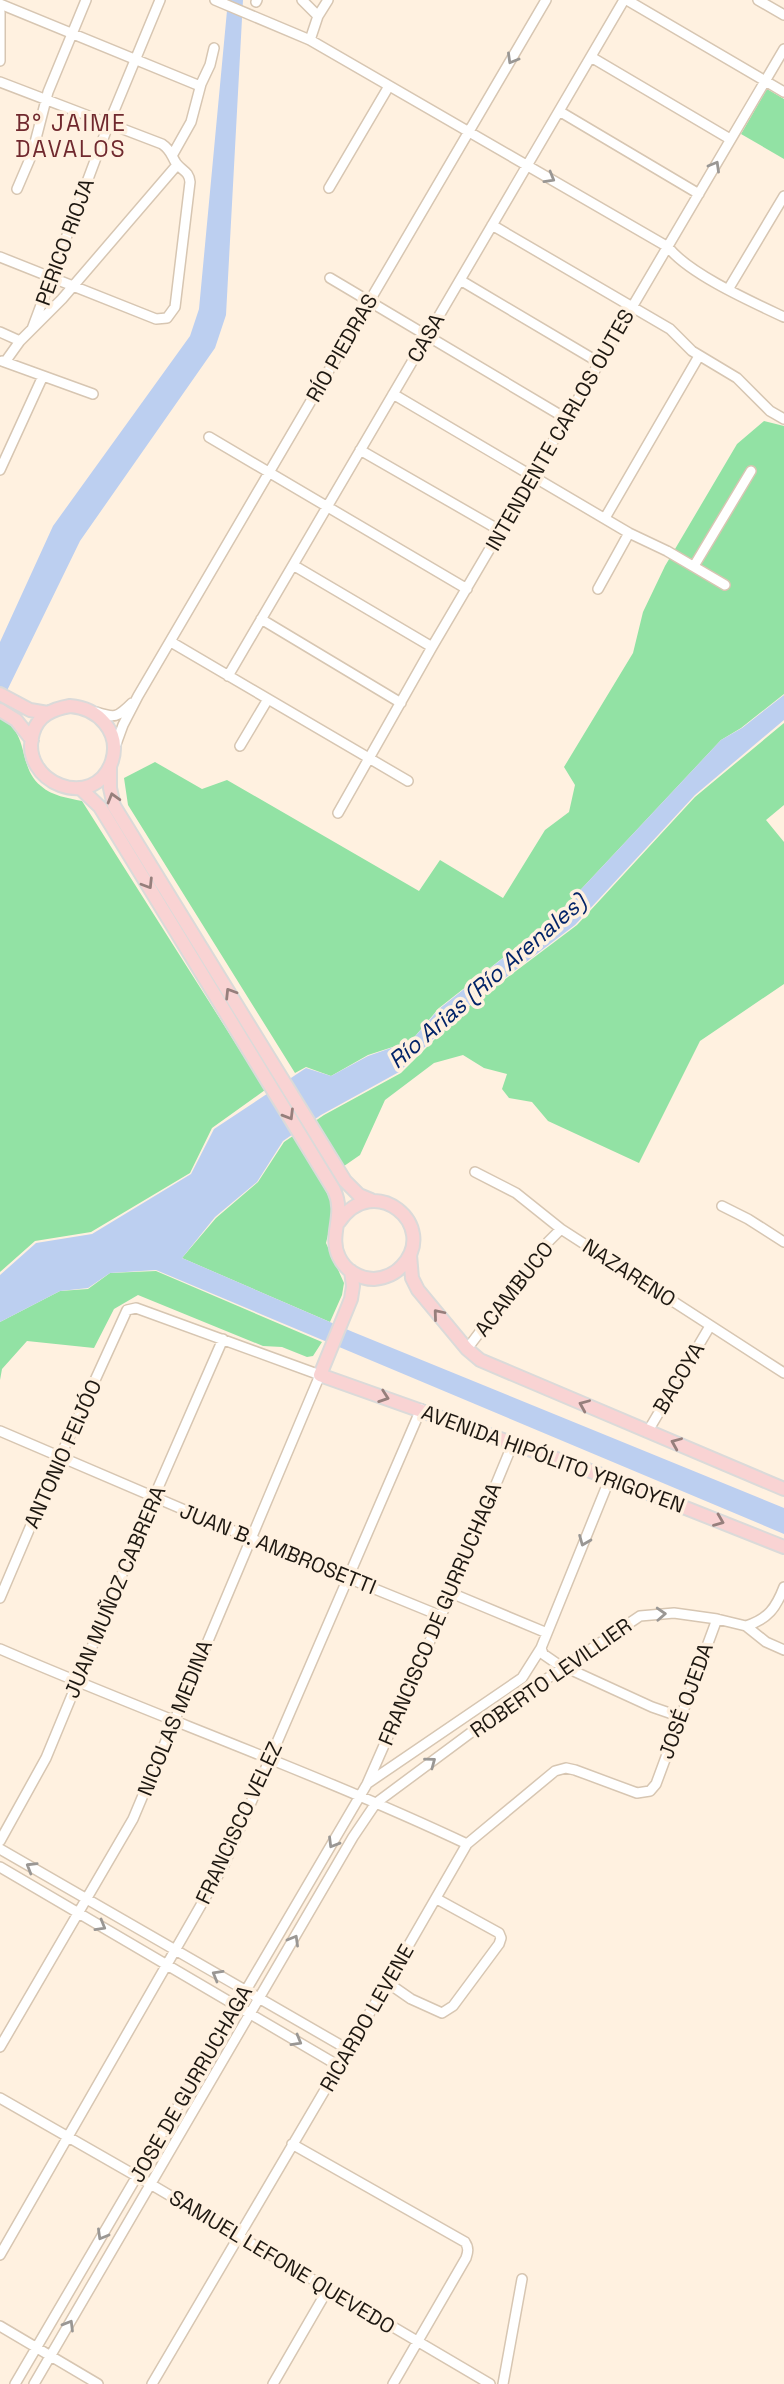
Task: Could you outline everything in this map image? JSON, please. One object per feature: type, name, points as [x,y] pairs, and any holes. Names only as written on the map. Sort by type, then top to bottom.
[{"type":"main road","points":[[0,694],[32,740]]},
{"type":"main road","points":[[9,710],[48,713],[70,706],[82,707],[92,711],[109,727],[114,751],[110,767],[110,788],[114,806],[260,1054],[334,1190],[340,1208],[335,1240],[339,1258],[351,1271],[375,1279]]},
{"type":"main road","points":[[48,713],[37,724],[32,740],[32,758],[44,776],[63,786],[80,789],[100,807],[345,1181],[359,1195],[383,1201],[402,1212],[412,1232],[410,1255],[414,1284],[467,1349],[491,1366],[784,1489]]},
{"type":"main road","points":[[80,789],[96,783],[110,767]]},
{"type":"main road","points":[[339,1222],[352,1207],[372,1200]]},
{"type":"main road","points":[[348,1305],[367,1282],[392,1274],[410,1255]]},
{"type":"main road","points":[[320,1375],[348,1305],[353,1286],[351,1271]]},
{"type":"main road","name":"AVENIDA HIPÓLITO YRIGOYEN","points":[[320,1375],[610,1478],[784,1547]]},
{"type":"street","points":[[17,189],[32,154],[46,99],[86,0]]},
{"type":"street","name":"PERICO RIOJA","points":[[32,329],[109,123],[160,0]]},
{"type":"street","points":[[302,0],[318,16]]},
{"type":"street","points":[[310,40],[318,16],[328,0]]},
{"type":"street","name":"RÍO PIEDRAS","points":[[114,751],[123,725],[138,696],[546,0]]},
{"type":"street","points":[[625,0],[784,92]]},
{"type":"street","name":"CASA","points":[[228,676],[625,0]]},
{"type":"street","points":[[758,0],[784,15]]},
{"type":"street","points":[[219,2],[310,40],[668,247],[676,257],[729,288],[784,317]]},
{"type":"street","points":[[0,4],[200,86]]},
{"type":"street","points":[[0,12],[0,61]]},
{"type":"street","points":[[173,154],[191,122],[214,48]]},
{"type":"street","name":"INTENDENTE CARLOS OUTES","points":[[338,813],[432,647],[784,49]]},
{"type":"street","points":[[590,57],[730,139]]},
{"type":"street","points":[[0,82],[162,144],[173,154],[177,165],[187,172],[190,190],[175,307],[171,314],[162,319],[0,257]]},
{"type":"street","points":[[329,188],[389,86]]},
{"type":"street","points":[[559,111],[699,194]]},
{"type":"street","points":[[93,394],[2,362],[177,165]]},
{"type":"street","points":[[729,288],[784,196]]},
{"type":"street","points":[[492,225],[670,329],[699,356],[737,378],[770,411],[784,419]]},
{"type":"street","points":[[330,278],[567,419]]},
{"type":"street","points":[[460,280],[600,363]]},
{"type":"street","points":[[0,332],[20,341]]},
{"type":"street","points":[[605,518],[699,356]]},
{"type":"street","points":[[0,470],[43,376]]},
{"type":"street","points":[[393,394],[629,533],[725,585]]},
{"type":"street","points":[[209,437],[467,589]]},
{"type":"street","points":[[360,450],[501,531]]},
{"type":"street","points":[[694,566],[751,471]]},
{"type":"street","points":[[598,589],[629,533]]},
{"type":"street","points":[[293,565],[432,647]]},
{"type":"street","points":[[261,619],[401,703]]},
{"type":"street","points":[[171,642],[408,781]]},
{"type":"street","points":[[92,711],[113,717],[119,715],[138,696]]},
{"type":"street","points":[[240,746],[268,699]]},
{"type":"street","name":"NAZARENO","points":[[475,1172],[516,1193],[561,1229],[784,1373]]},
{"type":"street","points":[[722,1206],[784,1242]]},
{"type":"street","name":"ACAMBUCO","points":[[467,1349],[548,1242],[561,1229]]},
{"type":"street","name":"ANTONIO FEIJÓO","points":[[0,1598],[127,1310],[136,1308],[223,1339]]},
{"type":"street","name":"BACOYA","points":[[648,1431],[710,1326]]},
{"type":"street","points":[[223,1339],[320,1375]]},
{"type":"street","name":"JUAN MUÑOZ CABRERA","points":[[0,1841],[43,1765],[223,1339]]},
{"type":"street","name":"NICOLAS MEDINA","points":[[0,2047],[133,1819],[320,1375]]},
{"type":"street","name":"FRANCISCO VELEZ","points":[[0,2255],[224,1865],[421,1409]]},
{"type":"street","name":"JUAN B. AMBROSETTI","points":[[0,1431],[441,1616]]},
{"type":"street","name":"FRANCISCO DE GURRUCHAGA","points":[[367,1784],[513,1443]]},
{"type":"street","points":[[610,1478],[541,1648],[549,1659],[565,1667],[652,1707],[681,1717]]},
{"type":"street","points":[[784,1587],[768,1616],[746,1626],[766,1642],[784,1650]]},
{"type":"street","points":[[451,1593],[547,1633]]},
{"type":"street","name":"ROBERTO LEVILLIER","points":[[376,1803],[508,1705],[640,1616],[674,1613],[746,1626]]},
{"type":"street","name":"JOSÉ OJEDA","points":[[656,1784],[717,1619]]},
{"type":"street","name":"ROBERTO LEVILLIER","points":[[367,1784],[522,1678],[541,1648]]},
{"type":"street","points":[[0,1649],[376,1803],[467,1844]]},
{"type":"street","name":"RICARDO LEVENE","points":[[152,2384],[340,2066],[467,1844],[555,1771],[566,1768],[575,1770],[637,1793],[650,1791],[656,1784]]},
{"type":"street","name":"JOSE DE GURRUCHAGA","points":[[15,2384],[367,1784]]},
{"type":"street","name":"JOSE DE GURRUCHAGA","points":[[34,2384],[376,1803]]},
{"type":"street","points":[[0,1849],[349,2050]]},
{"type":"street","points":[[0,1867],[340,2066]]},
{"type":"street","points":[[388,1983],[411,1999],[442,2013],[453,2006],[499,1944],[499,1933],[437,1899]]},
{"type":"street","name":"SAMUEL LEFONE QUEVEDO","points":[[0,2098],[490,2384]]},
{"type":"street","points":[[292,2144],[466,2242],[469,2251],[393,2384]]},
{"type":"street","points":[[503,2384],[522,2279]]},
{"type":"street","points":[[273,2384],[327,2289]]},
{"type":"street","points":[[0,2326],[98,2384]]},
{"type":"green space","points":[[767,89],[784,99],[784,159],[741,134]]},
{"type":"green space","points":[[764,421],[784,426],[784,694],[741,728],[721,740],[556,916],[439,1008],[411,1041],[368,1055],[331,1076],[306,1067],[295,1073],[128,805],[124,778],[155,762],[202,789],[227,780],[419,891],[440,860],[503,898],[545,830],[569,812],[575,785],[564,767],[633,653],[643,612],[665,566],[737,444]]},
{"type":"green space","points":[[0,717],[16,732],[29,770],[41,786],[55,794],[82,801],[265,1090],[212,1128],[190,1173],[91,1232],[35,1241],[0,1272]]},
{"type":"green space","points":[[784,723],[784,805],[766,820],[784,842],[784,984],[700,1041],[639,1163],[548,1121],[532,1102],[509,1098],[502,1089],[507,1074],[484,1068],[463,1055],[434,1063],[385,1100],[360,1155],[321,1182],[334,1210],[326,1243],[344,1283],[342,1295],[330,1322],[182,1258],[216,1218],[258,1182],[284,1142],[324,1115],[401,1073],[464,1010],[577,925],[695,797]]},
{"type":"green space","points":[[156,1271],[322,1342],[313,1356],[307,1357],[282,1347],[263,1346],[138,1295],[114,1309],[94,1348],[27,1341],[2,1369],[0,1380],[0,1322],[60,1291],[88,1289],[110,1273]]},
{"type":"water","points":[[228,0],[243,0],[226,315],[215,348],[80,541],[0,705],[0,642],[53,526],[190,336],[199,309]]},
{"type":"water","name":"Río Arias (Río Arenales)","points":[[784,695],[784,720],[695,795],[575,925],[463,1010],[399,1072],[321,1115],[283,1141],[257,1182],[215,1217],[182,1258],[353,1332],[784,1508],[784,1534],[156,1270],[110,1273],[88,1288],[60,1291],[0,1322],[0,1275],[36,1243],[92,1234],[191,1174],[214,1129],[306,1068],[331,1076],[368,1056],[411,1041],[439,1009],[556,916],[721,740],[742,728]]},
{"type":"district","name":"B° JAIME DAVALOS","points":[[71,136]]}]
